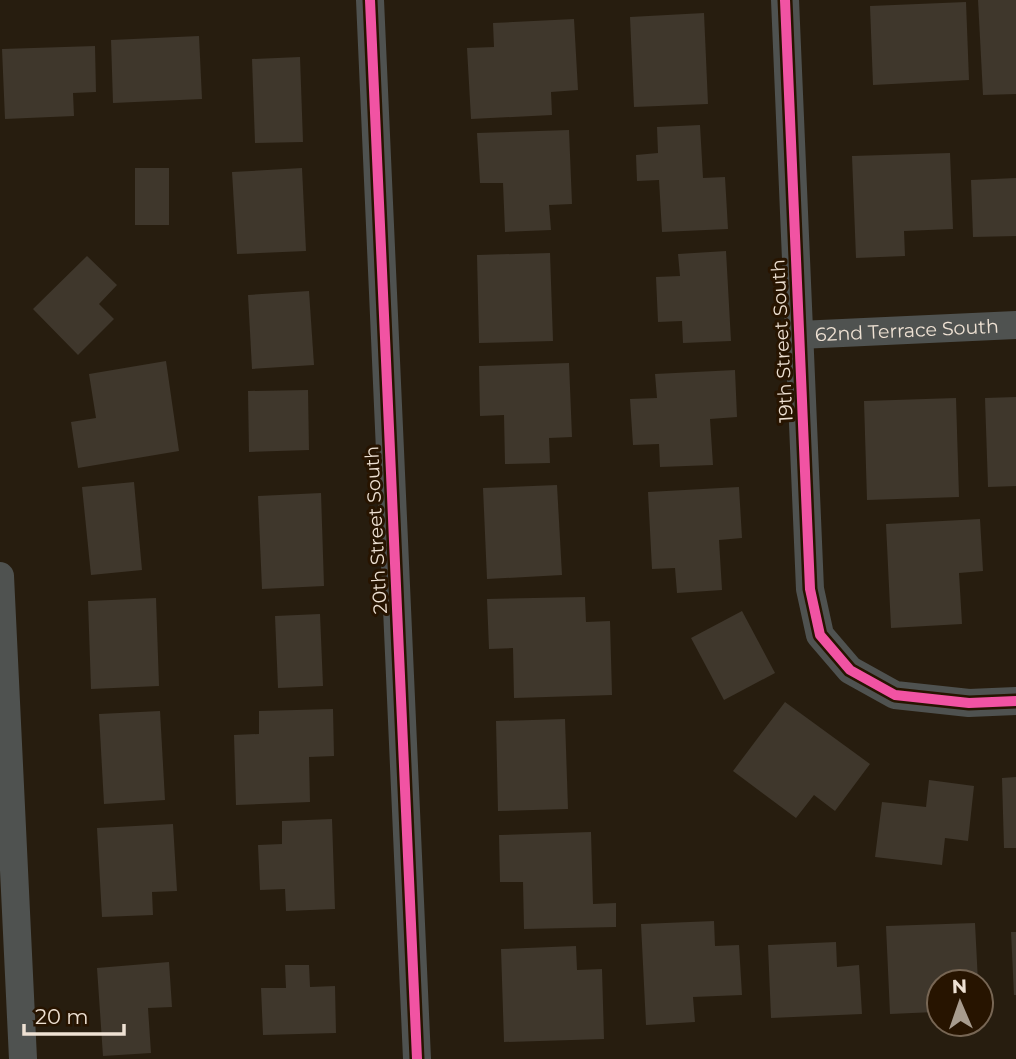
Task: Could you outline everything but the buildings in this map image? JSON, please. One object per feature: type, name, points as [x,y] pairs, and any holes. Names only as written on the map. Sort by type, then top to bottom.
[{"type":"street","name":"20th Street South","points":[[370,0],[417,1059]]},
{"type":"street","name":"19th Street South","points":[[785,0],[810,589],[820,635],[850,670],[895,695],[970,703],[1016,701]]},
{"type":"street","name":"62nd Terrace South","points":[[799,335],[1016,325]]},
{"type":"street","points":[[0,576],[4,748],[23,1059]]},
{"type":"cycle path","points":[[370,0],[417,1059]]},
{"type":"cycle path","points":[[785,0],[810,589],[820,635],[850,670],[895,695],[969,703],[1016,701]]}]
